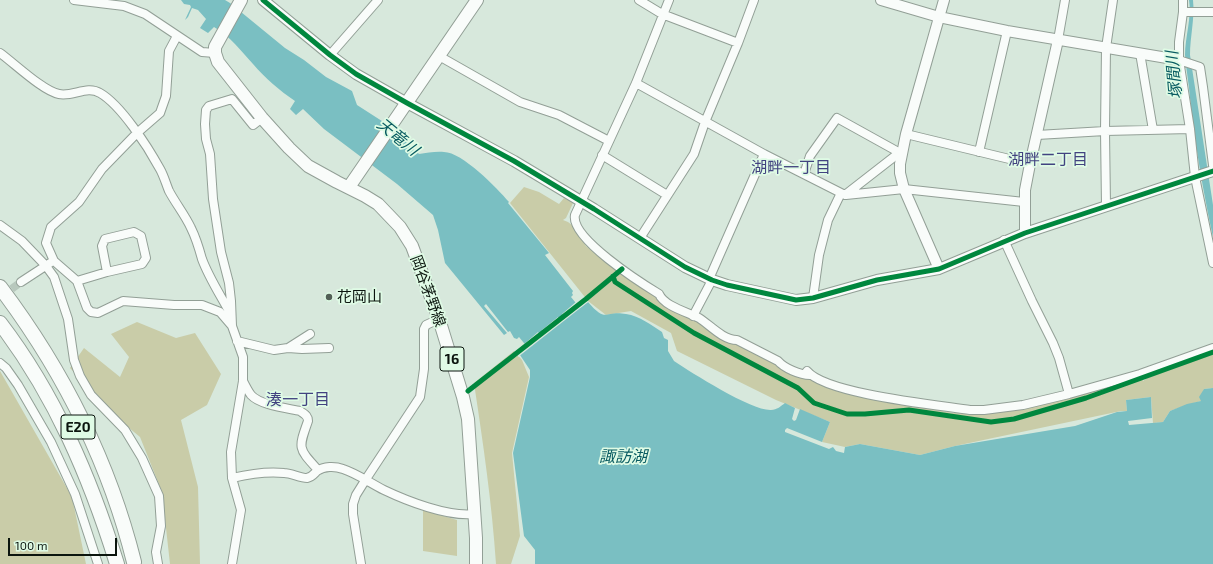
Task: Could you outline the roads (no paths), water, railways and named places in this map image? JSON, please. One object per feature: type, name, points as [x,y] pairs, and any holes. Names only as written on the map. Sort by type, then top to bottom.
[{"type":"highway","points":[[0,286],[29,328],[68,391],[115,498],[134,563]]},
{"type":"highway","name":"E20","points":[[0,301],[32,344],[69,409],[97,470],[134,563]]},
{"type":"highway","name":"E20","points":[[0,323],[26,359],[59,415],[99,507],[117,564]]},
{"type":"highway","points":[[0,331],[18,356],[37,387],[68,446],[95,511],[112,564]]},
{"type":"main road","points":[[215,50],[241,0]]},
{"type":"main road","points":[[352,183],[477,0]]},
{"type":"main road","name":"岡谷茅野線","points":[[215,50],[218,62],[262,118],[289,148],[308,166],[337,182],[352,183],[378,204],[400,227],[412,246],[439,319],[464,397],[474,514],[476,564]]},
{"type":"street","points":[[74,0],[124,6],[145,14],[202,52],[215,50]]},
{"type":"street","points":[[263,0],[330,55],[405,106],[514,161],[685,267],[711,279],[742,289],[796,300],[812,298],[870,282],[939,269],[1004,240],[1196,177],[1213,169],[1200,67],[1181,61],[1140,53],[1007,31],[939,17],[886,1]]},
{"type":"street","points":[[330,55],[378,0]]},
{"type":"street","points":[[639,0],[662,14],[738,43]]},
{"type":"street","points":[[669,0],[662,14],[636,83],[602,155],[582,202],[574,215],[576,226],[584,237],[599,252],[659,294],[663,294],[694,314],[734,336],[737,340],[797,372],[810,375],[840,388],[862,393],[970,410],[984,410],[1023,405],[1069,394],[1140,374],[1213,348]]},
{"type":"street","points":[[640,238],[694,154],[705,122],[754,0]]},
{"type":"street","points":[[939,269],[904,189],[900,173],[900,154],[944,0]]},
{"type":"street","points":[[1025,233],[1024,202],[1030,164],[1058,40],[1065,0]]},
{"type":"street","points":[[1106,206],[1106,48],[1113,0]]},
{"type":"street","points":[[1183,0],[1184,12],[1179,42],[1181,61],[1196,177],[1213,263]]},
{"type":"street","points":[[1184,12],[1213,12]]},
{"type":"street","points":[[979,152],[1007,31]]},
{"type":"street","points":[[177,36],[169,51],[166,96],[160,113],[137,133],[102,169],[79,202],[51,227],[46,242],[54,261],[77,281],[86,308],[91,312],[98,313],[123,301],[174,305],[202,305],[220,312],[232,326]]},
{"type":"street","points":[[0,52],[44,86],[56,93],[66,95],[89,90],[99,92],[122,112],[161,170],[169,190],[190,226],[198,243],[203,260],[217,289],[232,315]]},
{"type":"street","points":[[1140,53],[1153,130]]},
{"type":"street","points":[[440,56],[520,102],[559,115],[609,141]]},
{"type":"street","points":[[636,83],[764,154],[843,194],[904,189],[1024,202]]},
{"type":"street","points":[[232,564],[241,510],[232,478],[231,452],[243,381],[243,357],[232,326],[229,283],[221,252],[213,199],[210,154],[206,139],[206,110],[209,106],[232,99],[253,125],[262,118]]},
{"type":"street","points":[[804,174],[810,156],[837,118],[900,154]]},
{"type":"street","points":[[1037,135],[1105,131],[1190,129]]},
{"type":"street","points":[[906,134],[1030,164]]},
{"type":"street","points":[[694,314],[711,279],[764,154]]},
{"type":"street","points":[[812,298],[819,255],[828,220],[843,194],[900,154]]},
{"type":"street","points":[[602,155],[667,195]]},
{"type":"street","points":[[0,225],[22,241],[46,266],[54,277],[68,319],[74,360],[80,376],[90,395],[124,430],[142,458],[159,496],[161,526],[156,552],[158,564]]},
{"type":"street","points":[[77,281],[142,264],[146,258],[141,236],[134,232],[105,239],[102,246],[107,272]]},
{"type":"street","points":[[1004,240],[1053,343],[1059,358],[1069,394]]},
{"type":"street","points":[[21,282],[54,261]]},
{"type":"street","points":[[361,564],[353,514],[353,504],[356,495],[366,479],[420,397],[424,369],[424,329],[426,325],[439,319]]},
{"type":"street","points":[[288,348],[310,334]]},
{"type":"street","points":[[237,341],[274,350],[288,348],[329,348]]},
{"type":"street","points":[[0,363],[6,368],[18,385],[54,449],[75,494],[98,564]]},
{"type":"street","points":[[243,381],[250,394],[255,398],[264,402],[300,411],[308,417],[308,421],[300,442],[303,453],[318,470]]},
{"type":"street","points":[[232,478],[262,473],[283,472],[305,478],[310,477],[322,468],[342,468],[395,494],[448,513],[459,515],[474,514]]},
{"type":"water","name":"諏訪湖","points":[[181,0],[225,0],[285,48],[326,77],[352,91],[357,105],[399,132],[408,144],[419,154],[444,152],[460,158],[469,164],[504,196],[549,253],[545,255],[573,291],[573,295],[571,297],[580,308],[588,302],[599,313],[606,315],[619,313],[626,314],[645,321],[662,332],[664,338],[668,340],[668,351],[674,361],[722,390],[750,404],[762,409],[773,410],[785,403],[795,408],[792,419],[794,421],[796,420],[800,409],[830,422],[822,442],[787,428],[785,430],[785,432],[829,449],[833,447],[836,451],[844,453],[845,447],[860,444],[920,455],[955,446],[1075,426],[1117,412],[1127,411],[1126,400],[1151,397],[1152,418],[1128,421],[1129,425],[1163,422],[1170,411],[1187,404],[1201,401],[1199,397],[1204,389],[1213,388],[1213,564],[535,564],[535,550],[524,536],[513,453],[530,377],[530,370],[520,355],[528,348],[519,337],[517,339],[514,338],[510,331],[508,332],[486,304],[484,306],[507,333],[504,335],[445,263],[438,230],[433,215],[397,184],[324,129],[303,109],[296,115],[290,109],[295,101],[278,89],[230,39],[214,27],[208,33],[200,28],[206,19],[198,10],[192,8],[185,20],[191,7],[190,5],[184,4]]},
{"type":"water","points":[[1189,0],[1193,0],[1190,55],[1213,205],[1213,237],[1197,150],[1185,60],[1185,48],[1190,13]]},
{"type":"tunnel","points":[[2,296],[21,282]]},
{"type":"place","name":"花岡山","points":[[329,297]]},
{"type":"district","name":"湖畔二丁目","points":[[1048,160]]},
{"type":"district","name":"湖畔一丁目","points":[[791,168]]},
{"type":"district","name":"湊一丁目","points":[[298,400]]},
{"type":"water label","name":"塚間川","points":[[1174,75]]},
{"type":"water label","name":"天竜川","points":[[398,137]]}]
